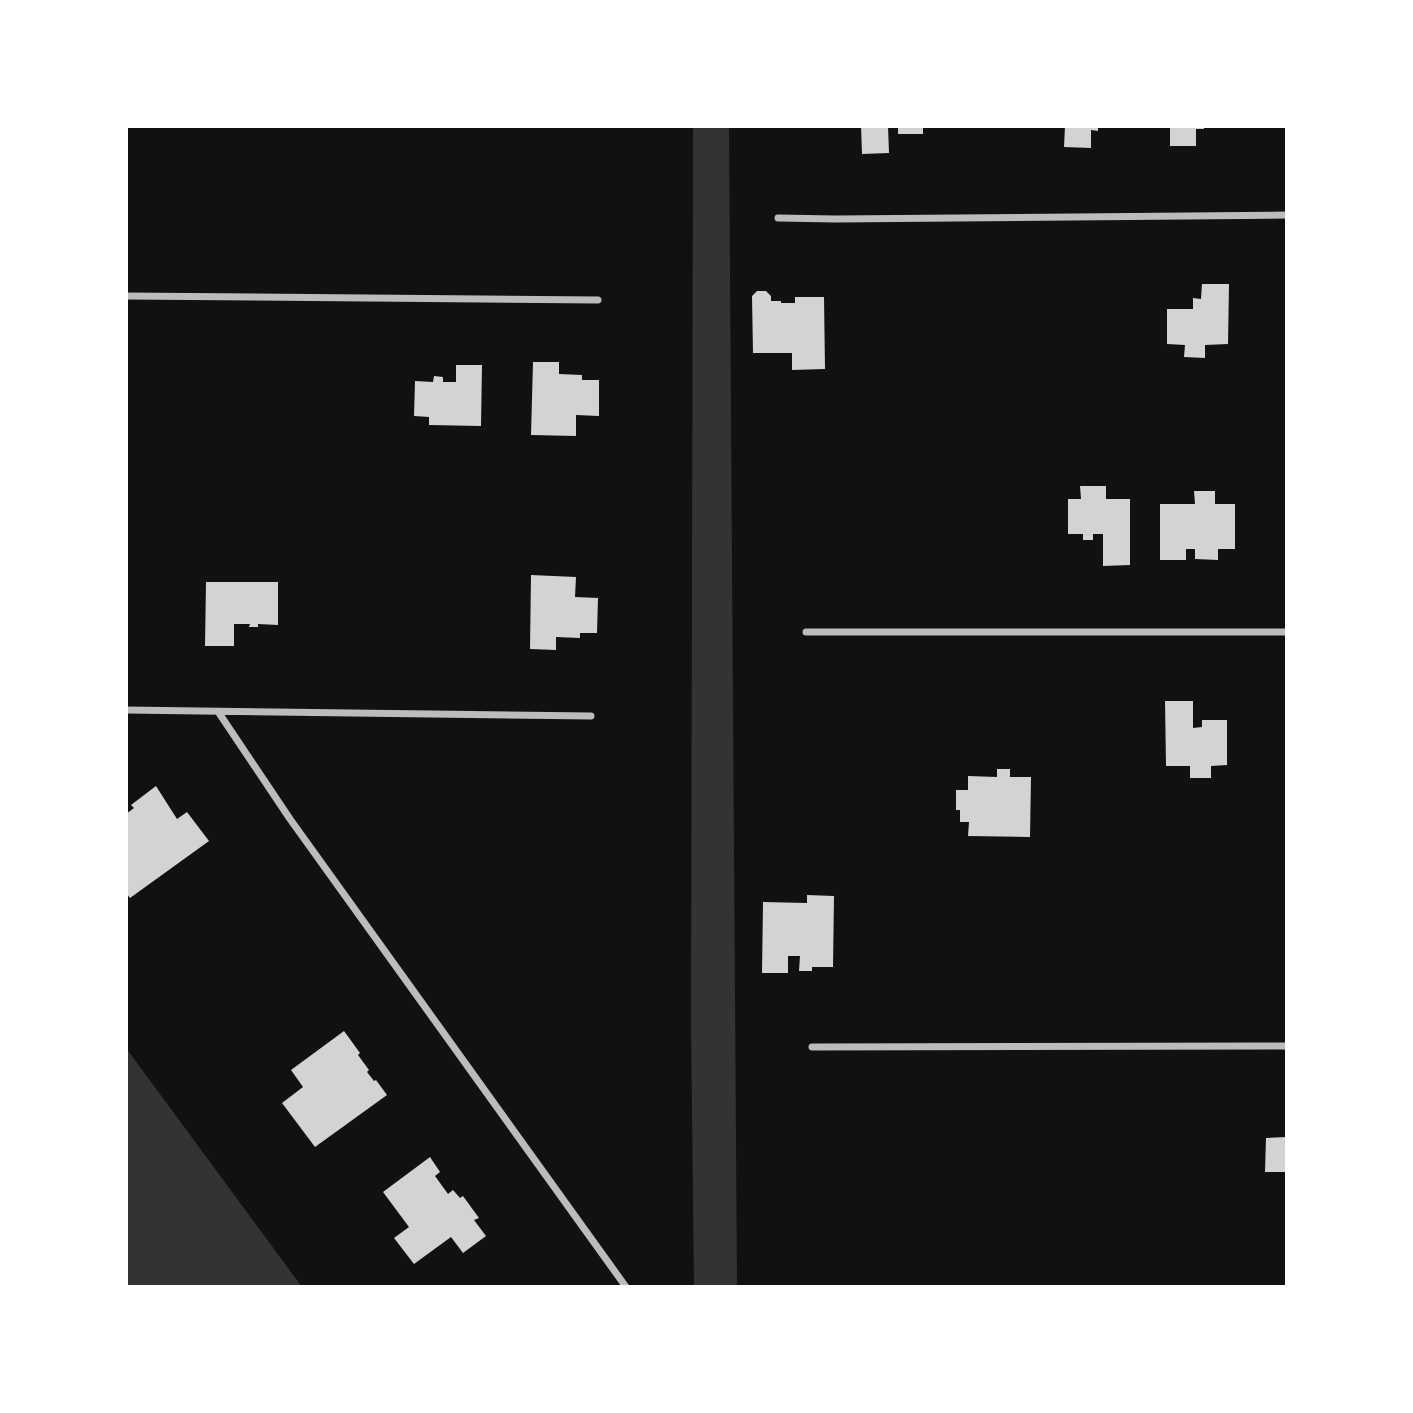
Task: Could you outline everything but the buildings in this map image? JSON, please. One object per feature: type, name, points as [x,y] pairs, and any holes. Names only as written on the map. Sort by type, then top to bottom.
[{"type":"street","points":[[778,218],[1287,215]]},
{"type":"street","points":[[126,296],[598,300]]},
{"type":"street","points":[[806,632],[1287,632]]},
{"type":"street","points":[[126,710],[591,716]]},
{"type":"street","points":[[219,713],[290,819],[626,1287]]},
{"type":"street","points":[[812,1047],[1287,1046]]},
{"type":"shaded area","points":[[693,126],[729,126],[737,1287],[694,1287],[691,1025]]},
{"type":"shaded area","points":[[126,1048],[302,1287],[126,1287]]}]
